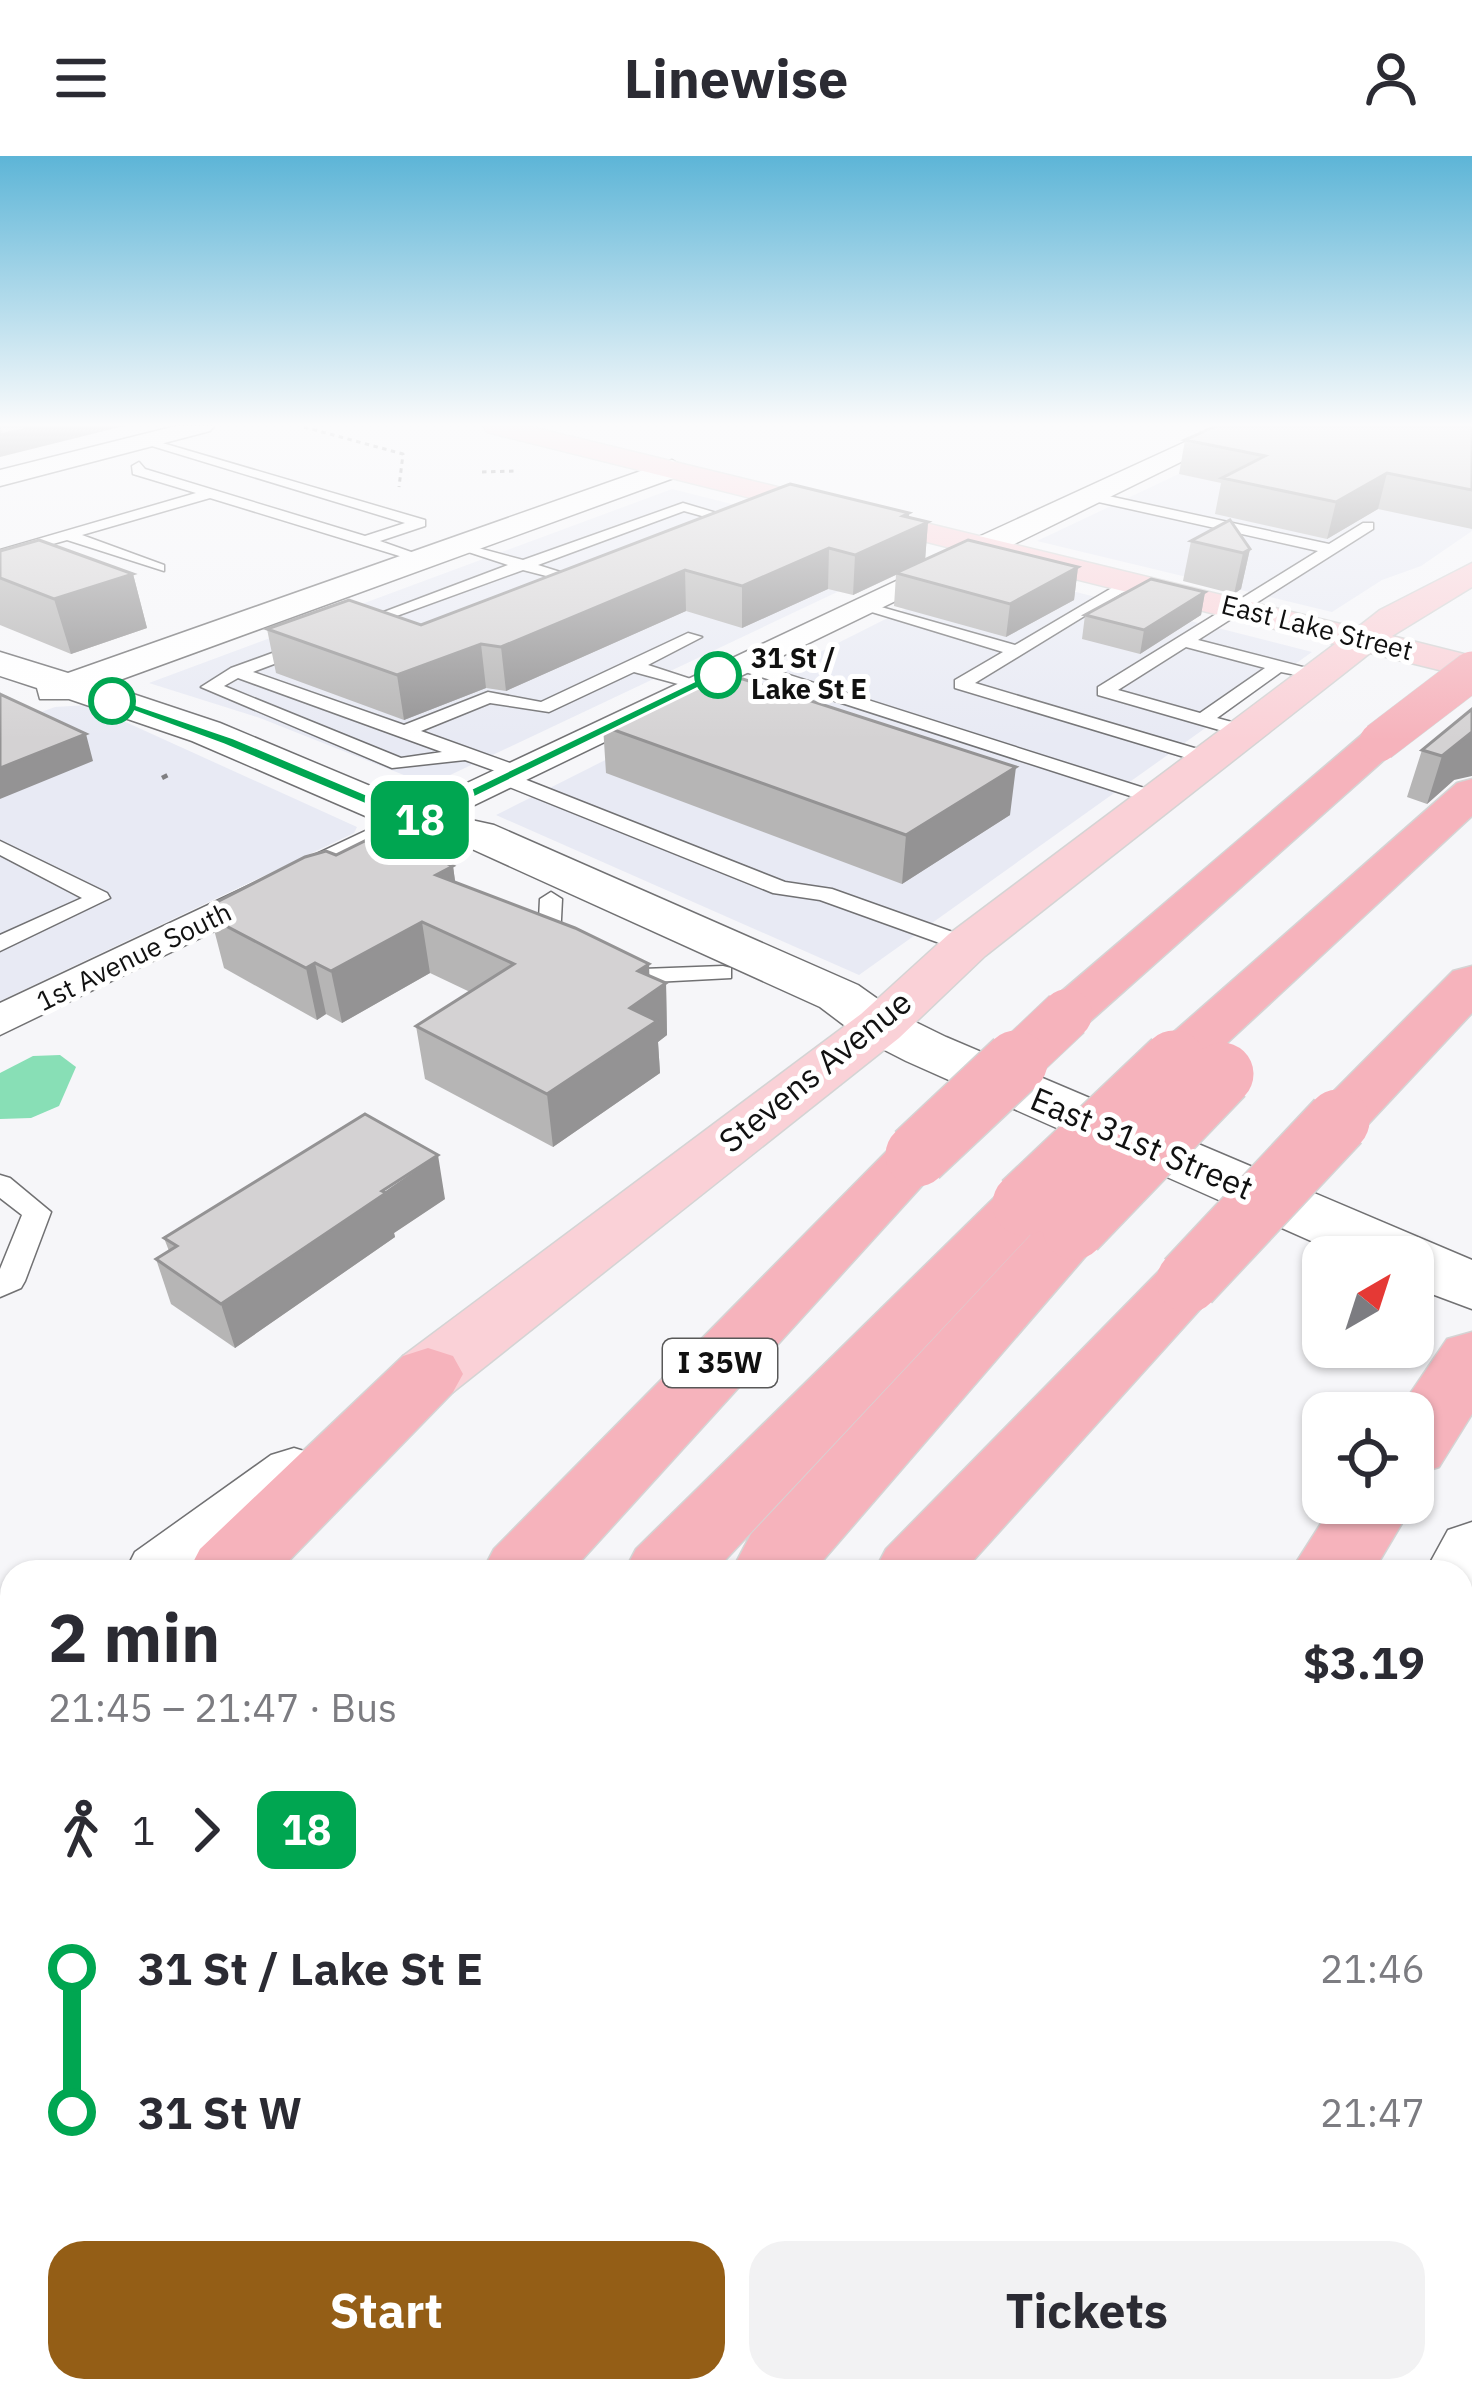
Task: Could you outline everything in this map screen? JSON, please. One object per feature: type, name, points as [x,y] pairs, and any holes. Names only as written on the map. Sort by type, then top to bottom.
[{"type":"highway","name":"I 35W","points":[[533,1560],[917,1155],[1067,1014],[1379,742],[1472,669]]},
{"type":"highway","points":[[677,1560],[1049,1216],[1472,792]]},
{"type":"highway","points":[[1200,1066],[1472,830]]},
{"type":"highway","points":[[925,1560],[1472,982]]},
{"type":"highway","points":[[777,1560],[1049,1216]]},
{"type":"highway","points":[[1434,1415],[1472,1357]]},
{"type":"highway","points":[[239,1560],[428,1374]]},
{"type":"highway","points":[[1338,1560],[1362,1524]]},
{"type":"main road","name":"East Lake Street","points":[[920,531],[1472,669]]},
{"type":"main road","name":"Stevens Avenue","points":[[428,1374],[880,1026],[967,945],[1156,798],[1299,671],[1367,640],[1393,618],[1472,573]]},
{"type":"street","points":[[13,706],[324,617],[424,559],[500,531]]},
{"type":"street","name":"1st Avenue South","points":[[0,1021],[1018,531]]},
{"type":"street","name":"East 31st Street","points":[[0,663],[206,733],[416,821],[478,836],[839,996],[880,1026]]},
{"type":"street","name":"East 31st Street","points":[[416,821],[430,845],[815,1011],[880,1026],[1357,1236]]},
{"type":"street","points":[[1434,1270],[1472,1286]]},
{"type":"street","name":"Stevens Avenue","points":[[175,1560],[428,1374]]},
{"type":"lane","points":[[0,555],[85,531]]},
{"type":"lane","points":[[332,531],[424,559]]},
{"type":"lane","points":[[364,541],[396,531]]},
{"type":"lane","points":[[466,754],[399,764],[210,687],[324,617],[523,565],[617,531]]},
{"type":"lane","points":[[1248,531],[1331,549]]},
{"type":"lane","points":[[1220,737],[1104,691],[1360,531]]},
{"type":"lane","points":[[68,536],[159,568]]},
{"type":"lane","points":[[461,545],[584,584]]},
{"type":"lane","points":[[563,592],[607,575]]},
{"type":"lane","points":[[1132,582],[961,684],[1220,737]]},
{"type":"lane","points":[[860,606],[1018,652]]},
{"type":"lane","points":[[324,617],[374,635]]},
{"type":"lane","points":[[401,733],[488,697],[543,708],[694,637]]},
{"type":"lane","points":[[1184,641],[1299,671]]},
{"type":"lane","points":[[742,665],[1156,798]]},
{"type":"lane","points":[[633,666],[694,686]]},
{"type":"lane","points":[[238,672],[466,754],[781,888],[824,894],[967,945]]},
{"type":"lane","points":[[0,847],[99,898],[0,944]]},
{"type":"lane","points":[[551,898],[549,940],[559,953],[584,964],[638,980],[723,973]]},
{"type":"lane","points":[[0,1184],[38,1212],[10,1281],[0,1287]]},
{"type":"shaded area","points":[[559,531],[838,531],[922,552],[429,785],[260,718],[149,683]]},
{"type":"shaded area","points":[[1059,531],[1472,531],[1421,566],[1382,580],[1332,612],[1037,541]]},
{"type":"shaded area","points":[[985,569],[1312,652],[859,975],[496,815]]},
{"type":"shaded area","points":[[88,705],[357,827],[354,833],[0,1001],[0,727],[55,707]]},
{"type":"green space","points":[[60,1055],[76,1067],[59,1106],[31,1118],[0,1119],[0,1073],[33,1056]]},
{"type":"building","points":[[667,531],[909,531],[855,555],[829,548],[742,586],[685,570],[501,647],[481,644],[397,675],[267,629],[349,600],[421,625]]},
{"type":"building","points":[[1210,531],[1237,531],[1250,549],[1243,553],[1191,541]]},
{"type":"building","points":[[39,540],[133,574],[54,599],[0,578],[0,551]]},
{"type":"building","points":[[968,540],[1078,567],[1010,604],[896,573]]},
{"type":"building","points":[[1151,579],[1205,592],[1144,630],[1085,615]]},
{"type":"building","points":[[718,671],[1016,767],[906,835],[603,726]]},
{"type":"building","points":[[0,694],[86,734],[0,768]]},
{"type":"building","points":[[1472,709],[1472,732],[1442,756],[1422,750]]},
{"type":"building","points":[[379,834],[453,866],[436,875],[575,928],[649,964],[638,971],[666,983],[630,1008],[657,1021],[547,1094],[416,1026],[514,964],[422,922],[331,971],[315,963],[306,968],[211,918],[223,912],[211,905],[305,857],[326,851],[336,855]]},
{"type":"building","points":[[365,1114],[438,1155],[221,1304],[156,1259],[177,1246],[164,1238]]},
{"type":"bus line","name":"18","points":[[112,701],[229,742],[416,821],[718,675]]},
{"type":"place","name":"31 St / Lake St E","points":[[718,675]]}]
